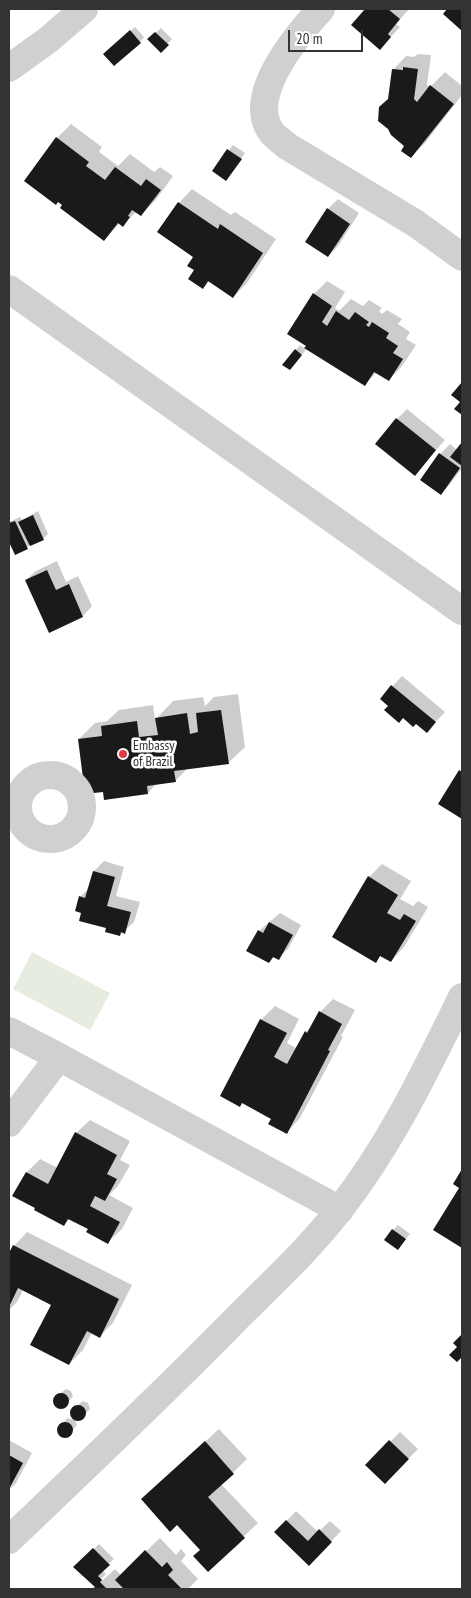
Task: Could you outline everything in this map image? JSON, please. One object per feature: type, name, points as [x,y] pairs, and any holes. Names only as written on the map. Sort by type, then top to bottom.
[{"type":"street","points":[[320,9],[306,24],[275,70],[267,88],[264,111],[270,130],[287,146],[416,223],[462,257]]},
{"type":"street","points":[[9,68],[48,40],[80,10]]},
{"type":"street","points":[[9,289],[462,611]]},
{"type":"street","points":[[9,1540],[208,1348],[308,1246],[340,1210],[371,1166],[408,1105],[462,997]]},
{"type":"street","points":[[9,1031],[340,1210]]},
{"type":"street","points":[[9,1123],[59,1057]]},
{"type":"shaded area","points":[[32,952],[110,993],[90,1030],[13,989]]},
{"type":"building","points":[[365,9],[388,9],[400,19],[388,34],[391,37],[380,50],[351,25]]},
{"type":"building","points":[[447,9],[462,9],[462,31],[443,14]]},
{"type":"building","points":[[130,30],[141,43],[114,66],[103,54]]},
{"type":"building","points":[[155,32],[169,45],[161,53],[147,39]]},
{"type":"building","points":[[403,67],[418,69],[414,99],[417,102],[430,85],[454,104],[411,158],[401,151],[404,146],[378,121],[379,107],[388,99],[392,69],[403,70]]},
{"type":"building","points":[[56,137],[89,162],[86,166],[105,180],[115,167],[141,186],[146,179],[161,190],[141,216],[132,210],[128,216],[130,217],[123,227],[118,223],[104,241],[60,208],[62,205],[58,202],[56,205],[24,181]]},
{"type":"building","points":[[227,149],[242,159],[226,181],[212,171]]},
{"type":"building","points":[[178,202],[218,229],[220,224],[263,253],[233,298],[208,281],[203,289],[188,279],[194,270],[187,266],[193,257],[157,232]]},
{"type":"building","points":[[327,208],[350,224],[328,257],[305,242]]},
{"type":"building","points":[[313,293],[332,306],[322,322],[327,326],[336,311],[349,320],[355,312],[369,322],[366,325],[369,327],[372,322],[389,333],[386,338],[398,346],[393,353],[403,359],[389,381],[374,372],[365,386],[304,348],[306,346],[287,334]]},
{"type":"building","points":[[295,349],[302,355],[290,370],[282,365]]},
{"type":"building","points":[[462,382],[462,415],[454,409],[460,402],[451,395]]},
{"type":"building","points":[[396,418],[436,450],[415,476],[375,444]]},
{"type":"building","points":[[462,442],[462,466],[450,457]]},
{"type":"building","points":[[439,453],[460,468],[441,495],[420,480]]},
{"type":"building","points":[[33,515],[44,540],[30,546],[18,522]]},
{"type":"building","points":[[15,521],[28,549],[15,555],[9,542],[9,523]]},
{"type":"building","points":[[47,570],[56,590],[69,584],[83,617],[49,633],[25,580]]},
{"type":"building","points":[[391,685],[436,722],[427,733],[416,724],[413,727],[403,718],[399,723],[384,710],[388,706],[380,699]]},
{"type":"building","points":[[221,710],[229,764],[174,771],[176,782],[147,786],[148,794],[104,800],[103,792],[85,794],[78,739],[102,736],[101,726],[137,721],[139,737],[158,735],[155,718],[187,713],[190,734],[198,732],[196,713]]},
{"type":"building","points":[[459,770],[462,772],[462,819],[438,804]]},
{"type":"building","points":[[93,871],[115,877],[107,906],[131,912],[125,934],[121,932],[120,936],[105,932],[106,928],[79,921],[81,913],[75,911],[79,896],[85,898]]},
{"type":"building","points":[[368,876],[398,895],[387,913],[400,920],[404,914],[416,921],[391,962],[380,956],[376,963],[332,937]]},
{"type":"building","points":[[269,922],[293,935],[279,960],[273,957],[269,963],[246,951],[258,930],[263,933]]},
{"type":"building","points":[[319,1011],[342,1024],[287,1134],[268,1124],[271,1119],[242,1103],[240,1107],[220,1096],[260,1019],[287,1033],[274,1057],[287,1064],[305,1031],[307,1033]]},
{"type":"building","points":[[75,1132],[117,1155],[107,1174],[117,1179],[105,1201],[95,1196],[90,1206],[120,1222],[108,1244],[86,1232],[88,1229],[68,1219],[64,1226],[12,1196],[26,1172],[48,1184]]},
{"type":"building","points":[[462,1169],[462,1248],[433,1230],[459,1188],[453,1184]]},
{"type":"building","points":[[392,1229],[406,1239],[398,1250],[384,1240]]},
{"type":"building","points":[[13,1245],[119,1299],[100,1338],[87,1331],[69,1365],[30,1345],[51,1305],[18,1288],[9,1307],[9,1253]]},
{"type":"building","points":[[462,1334],[462,1357],[457,1362],[449,1355],[457,1347],[453,1343]]},
{"type":"building","points":[[61,1393],[69,1401],[61,1409],[53,1401]]},
{"type":"building","points":[[78,1405],[86,1413],[78,1421],[70,1413]]},
{"type":"building","points":[[65,1422],[73,1430],[65,1438],[57,1430]]},
{"type":"building","points":[[389,1440],[409,1459],[385,1484],[365,1465]]},
{"type":"building","points":[[205,1441],[234,1474],[208,1497],[245,1538],[208,1572],[193,1556],[200,1550],[177,1525],[170,1532],[141,1499]]},
{"type":"building","points":[[9,1455],[23,1463],[9,1489]]},
{"type":"building","points":[[286,1520],[308,1541],[319,1529],[332,1542],[309,1566],[274,1532]]},
{"type":"building","points":[[93,1548],[110,1565],[98,1576],[102,1580],[100,1582],[107,1589],[92,1589],[95,1587],[73,1567]]},
{"type":"building","points":[[145,1550],[162,1567],[167,1562],[173,1570],[168,1575],[182,1589],[124,1589],[115,1580]]},
{"type":"place","name":"Embassy of Brazil","points":[[123,754]]}]
